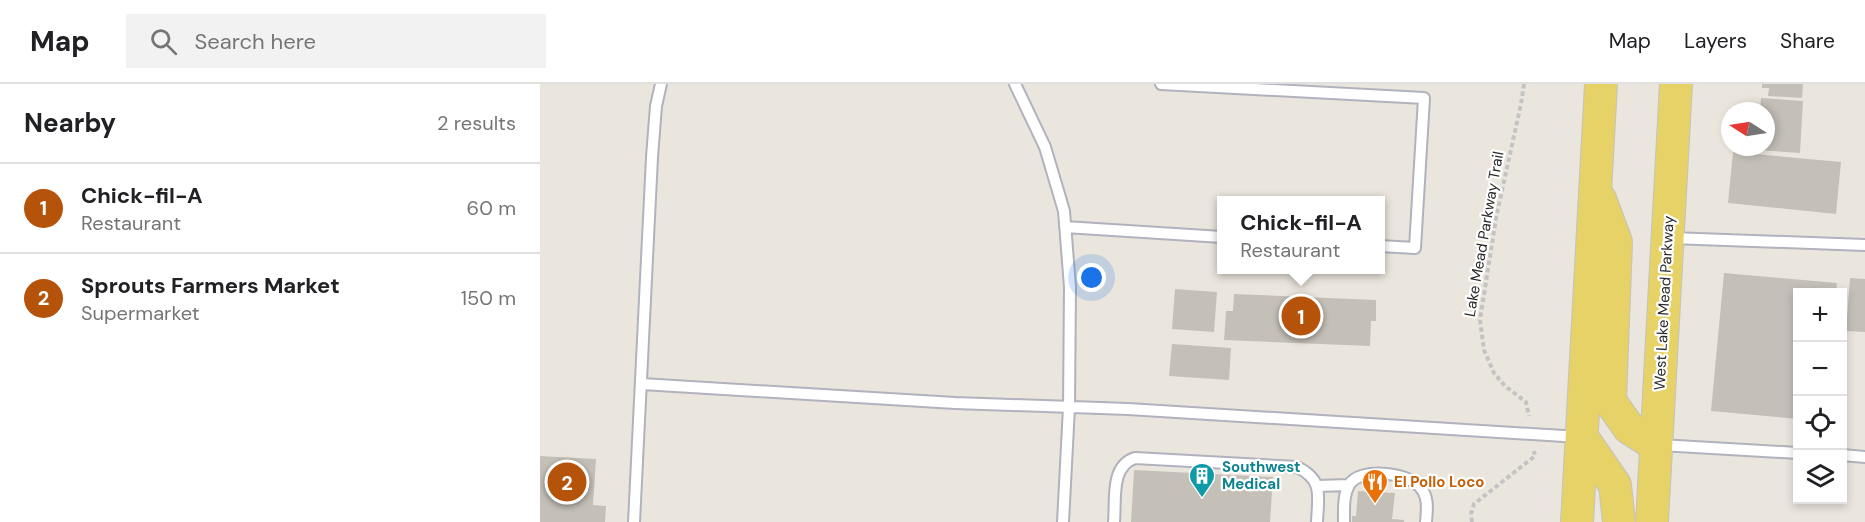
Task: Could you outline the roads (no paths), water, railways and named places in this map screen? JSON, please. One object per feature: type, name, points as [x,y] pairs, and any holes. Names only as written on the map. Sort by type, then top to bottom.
[{"type":"main road","points":[[1577,522],[1601,84]]},
{"type":"main road","name":"West Lake Mead Parkway","points":[[1652,522],[1676,84]]},
{"type":"main road","points":[[1596,187],[1616,243],[1610,401],[1629,428],[1656,445]]},
{"type":"main road","points":[[1582,437],[1615,485],[1619,522]]},
{"type":"lane","points":[[634,522],[652,157],[656,106],[661,84]]},
{"type":"lane","points":[[1015,84],[1045,147],[1064,211],[1070,287],[1069,407],[1063,522]]},
{"type":"lane","points":[[1161,84],[1324,88],[1424,98],[1415,248],[1385,246]]},
{"type":"lane","points":[[1065,227],[1217,237]]},
{"type":"lane","points":[[1668,238],[1865,245]]},
{"type":"lane","points":[[642,384],[1582,437]]},
{"type":"lane","points":[[1656,445],[1793,453]]},
{"type":"lane","points":[[1847,455],[1865,457]]},
{"type":"lane","points":[[1114,522],[1117,478],[1121,466],[1135,458],[1297,467],[1315,480],[1318,492],[1317,522]]},
{"type":"lane","points":[[1344,522],[1345,494],[1349,485],[1360,475],[1395,474],[1414,481],[1424,492],[1427,500],[1426,522]]},
{"type":"lane","points":[[1317,486],[1349,485]]},
{"type":"place","name":"Chick-fil-A","points":[[1301,316]]},
{"type":"place","name":"Sprouts Farmers Market","points":[[567,482]]},
{"type":"place","name":"Southwest Medical","points":[[1202,499]]},
{"type":"place","name":"El Pollo Loco","points":[[1375,505]]}]
